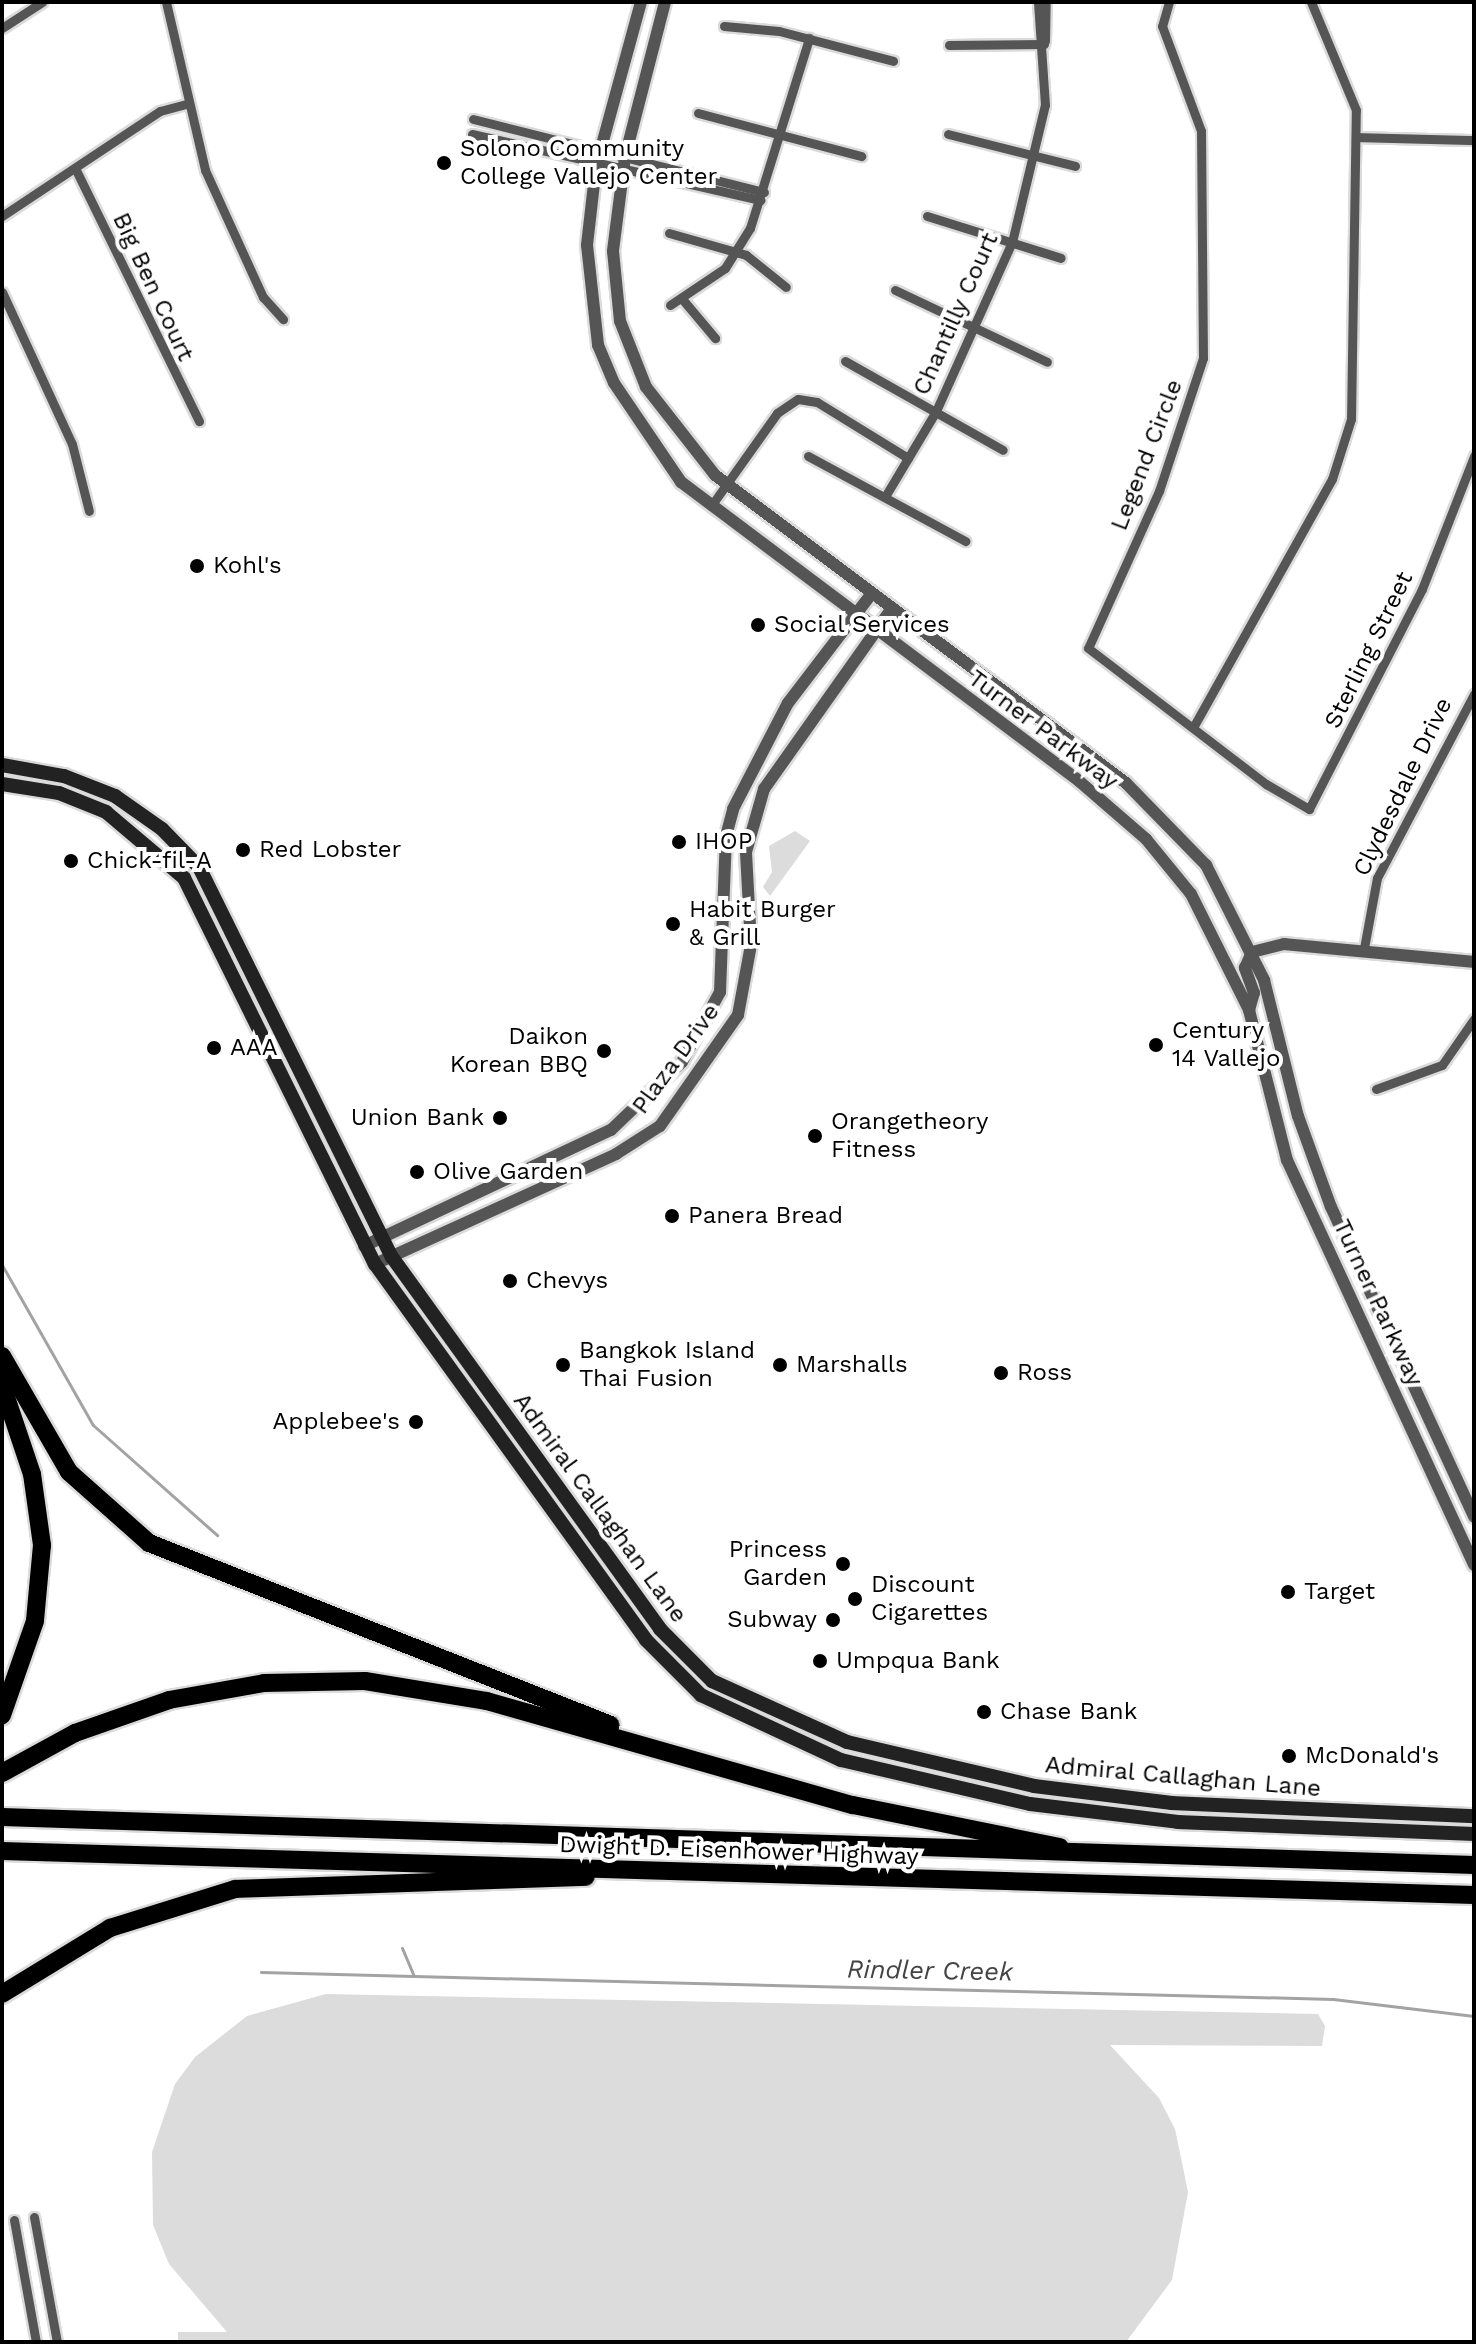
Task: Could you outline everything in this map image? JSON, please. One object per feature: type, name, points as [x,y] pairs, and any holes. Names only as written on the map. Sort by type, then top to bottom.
[{"type":"highway","points":[[2,1356],[69,1472],[149,1543],[709,1764]]},
{"type":"highway","points":[[2,1385],[26,1449],[42,1545],[35,1621],[2,1715]]},
{"type":"highway","points":[[2,1773],[53,1744],[191,1695],[339,1680],[457,1694],[853,1805],[1033,1837],[1074,1853]]},
{"type":"highway","name":"Dwight D. Eisenhower Highway","points":[[2,1817],[1474,1865]]},
{"type":"highway","name":"Dwight D. Eisenhower Highway","points":[[2,1851],[621,1873],[1474,1895]]},
{"type":"highway","points":[[2,1994],[110,1928],[235,1889],[518,1884],[621,1873]]},
{"type":"main road","name":"Admiral Callaghan Lane","points":[[2,765],[55,773],[115,796],[162,829],[199,867],[392,1257],[660,1629],[699,1670],[740,1698],[868,1749],[1057,1790],[1187,1804],[1474,1816]]},
{"type":"main road","name":"Admiral Callaghan Lane","points":[[2,784],[59,793],[106,812],[184,878],[375,1264],[646,1640],[687,1684],[731,1714],[863,1767],[1055,1808],[1178,1822],[1474,1834]]},
{"type":"street","points":[[2,28],[42,2]]},
{"type":"street","points":[[166,2],[186,104],[215,194],[263,297],[283,319]]},
{"type":"street","name":"Turner Parkway","points":[[641,2],[596,166],[587,245],[598,345],[635,423],[681,482],[1146,839],[1212,926],[1249,1010],[1287,1160],[1474,1565]]},
{"type":"street","name":"Turner Parkway","points":[[665,2],[624,162],[613,251],[620,321],[670,425],[726,484],[1172,823],[1206,865],[1252,952],[1331,1207],[1474,1517]]},
{"type":"street","name":"Chantilly Court","points":[[886,495],[936,411],[976,329],[1012,242],[1045,105],[1042,2]]},
{"type":"street","name":"Legend Circle","points":[[1169,2],[1162,26],[1201,131],[1203,358],[1159,491],[1088,648],[1195,724],[1266,784]]},
{"type":"street","points":[[1195,724],[1332,479],[1351,419],[1358,137],[1351,90],[1311,2]]},
{"type":"street","points":[[724,26],[809,38],[893,61]]},
{"type":"street","points":[[670,305],[683,300],[737,252],[762,196],[809,38]]},
{"type":"street","points":[[949,45],[1044,44]]},
{"type":"street","points":[[2,216],[160,111],[186,104]]},
{"type":"street","points":[[698,113],[861,156]]},
{"type":"street","points":[[473,119],[600,150],[624,162],[762,196]]},
{"type":"street","points":[[472,134],[596,166],[624,162]]},
{"type":"street","points":[[948,134],[1075,166]]},
{"type":"street","points":[[1358,137],[1474,140]]},
{"type":"street","name":"Big Ben Court","points":[[75,168],[199,421]]},
{"type":"street","points":[[927,216],[1061,258]]},
{"type":"street","points":[[669,233],[737,252],[786,287]]},
{"type":"street","points":[[895,290],[1047,362]]},
{"type":"street","points":[[2,292],[72,444],[89,511]]},
{"type":"street","points":[[683,300],[715,338]]},
{"type":"street","points":[[845,361],[1003,450]]},
{"type":"street","points":[[711,506],[777,413],[798,399],[817,402],[908,458]]},
{"type":"street","points":[[808,456],[886,495],[965,541]]},
{"type":"street","name":"Sterling Street","points":[[1266,784],[1309,809],[1320,798],[1422,589],[1474,456]]},
{"type":"street","name":"Plaza Drive","points":[[364,1246],[611,1130],[682,1062],[720,989],[726,836],[733,809],[781,714],[872,593]]},
{"type":"street","name":"Plaza Drive","points":[[375,1264],[616,1154],[660,1126],[738,1015],[751,945],[746,852],[764,789],[892,608]]},
{"type":"street","name":"Clydesdale Drive","points":[[1364,948],[1377,878],[1474,694]]},
{"type":"street","points":[[1249,1010],[1254,993],[1245,968],[1252,952],[1291,943],[1364,948],[1474,962]]},
{"type":"street","points":[[1376,1089],[1442,1065],[1474,1019]]},
{"type":"street","points":[[34,2217],[57,2342]]},
{"type":"street","points":[[14,2220],[36,2342]]},
{"type":"shaded area","points":[[795,831],[810,841],[770,896],[763,887],[772,872],[769,846]]},
{"type":"shaded area","points":[[326,1994],[1318,2014],[1325,2026],[1322,2046],[1110,2045],[1159,2098],[1175,2129],[1188,2192],[1172,2280],[1126,2342],[178,2342],[178,2332],[227,2332],[169,2264],[153,2225],[152,2152],[175,2084],[195,2057],[247,2016]]},
{"type":"waterway","name":"Rindler Creek","points":[[2,1265],[93,1425],[217,1535]]},
{"type":"waterway","name":"Rindler Creek","points":[[402,1948],[414,1976],[1333,1999],[1474,2016]]},
{"type":"waterway","points":[[261,1972],[413,1976]]},
{"type":"place","name":"Solono Community College Vallejo Center","points":[[444,163]]},
{"type":"place","name":"Kohl's","points":[[197,566]]},
{"type":"place","name":"Social Services","points":[[758,625]]},
{"type":"place","name":"IHOP","points":[[679,842]]},
{"type":"place","name":"Red Lobster","points":[[243,850]]},
{"type":"place","name":"Chick-fil-A","points":[[71,861]]},
{"type":"place","name":"Habit Burger & Grill","points":[[673,924]]},
{"type":"place","name":"Century 14 Vallejo","points":[[1156,1045]]},
{"type":"place","name":"AAA","points":[[214,1048]]},
{"type":"place","name":"Daikon Korean BBQ","points":[[604,1051]]},
{"type":"place","name":"Union Bank","points":[[500,1118]]},
{"type":"place","name":"Orangetheory Fitness","points":[[815,1136]]},
{"type":"place","name":"Olive Garden","points":[[417,1172]]},
{"type":"place","name":"Panera Bread","points":[[672,1216]]},
{"type":"place","name":"Chevys","points":[[510,1281]]},
{"type":"place","name":"Bangkok Island Thai Fusion","points":[[563,1365]]},
{"type":"place","name":"Marshalls","points":[[780,1365]]},
{"type":"place","name":"Ross","points":[[1001,1373]]},
{"type":"place","name":"Applebee's","points":[[416,1422]]},
{"type":"place","name":"Princess Garden","points":[[843,1564]]},
{"type":"place","name":"Target","points":[[1288,1592]]},
{"type":"place","name":"Discount Cigarettes","points":[[855,1599]]},
{"type":"place","name":"Subway","points":[[833,1620]]},
{"type":"place","name":"Umpqua Bank","points":[[820,1661]]},
{"type":"place","name":"Chase Bank","points":[[984,1712]]},
{"type":"place","name":"McDonald's","points":[[1289,1756]]}]
